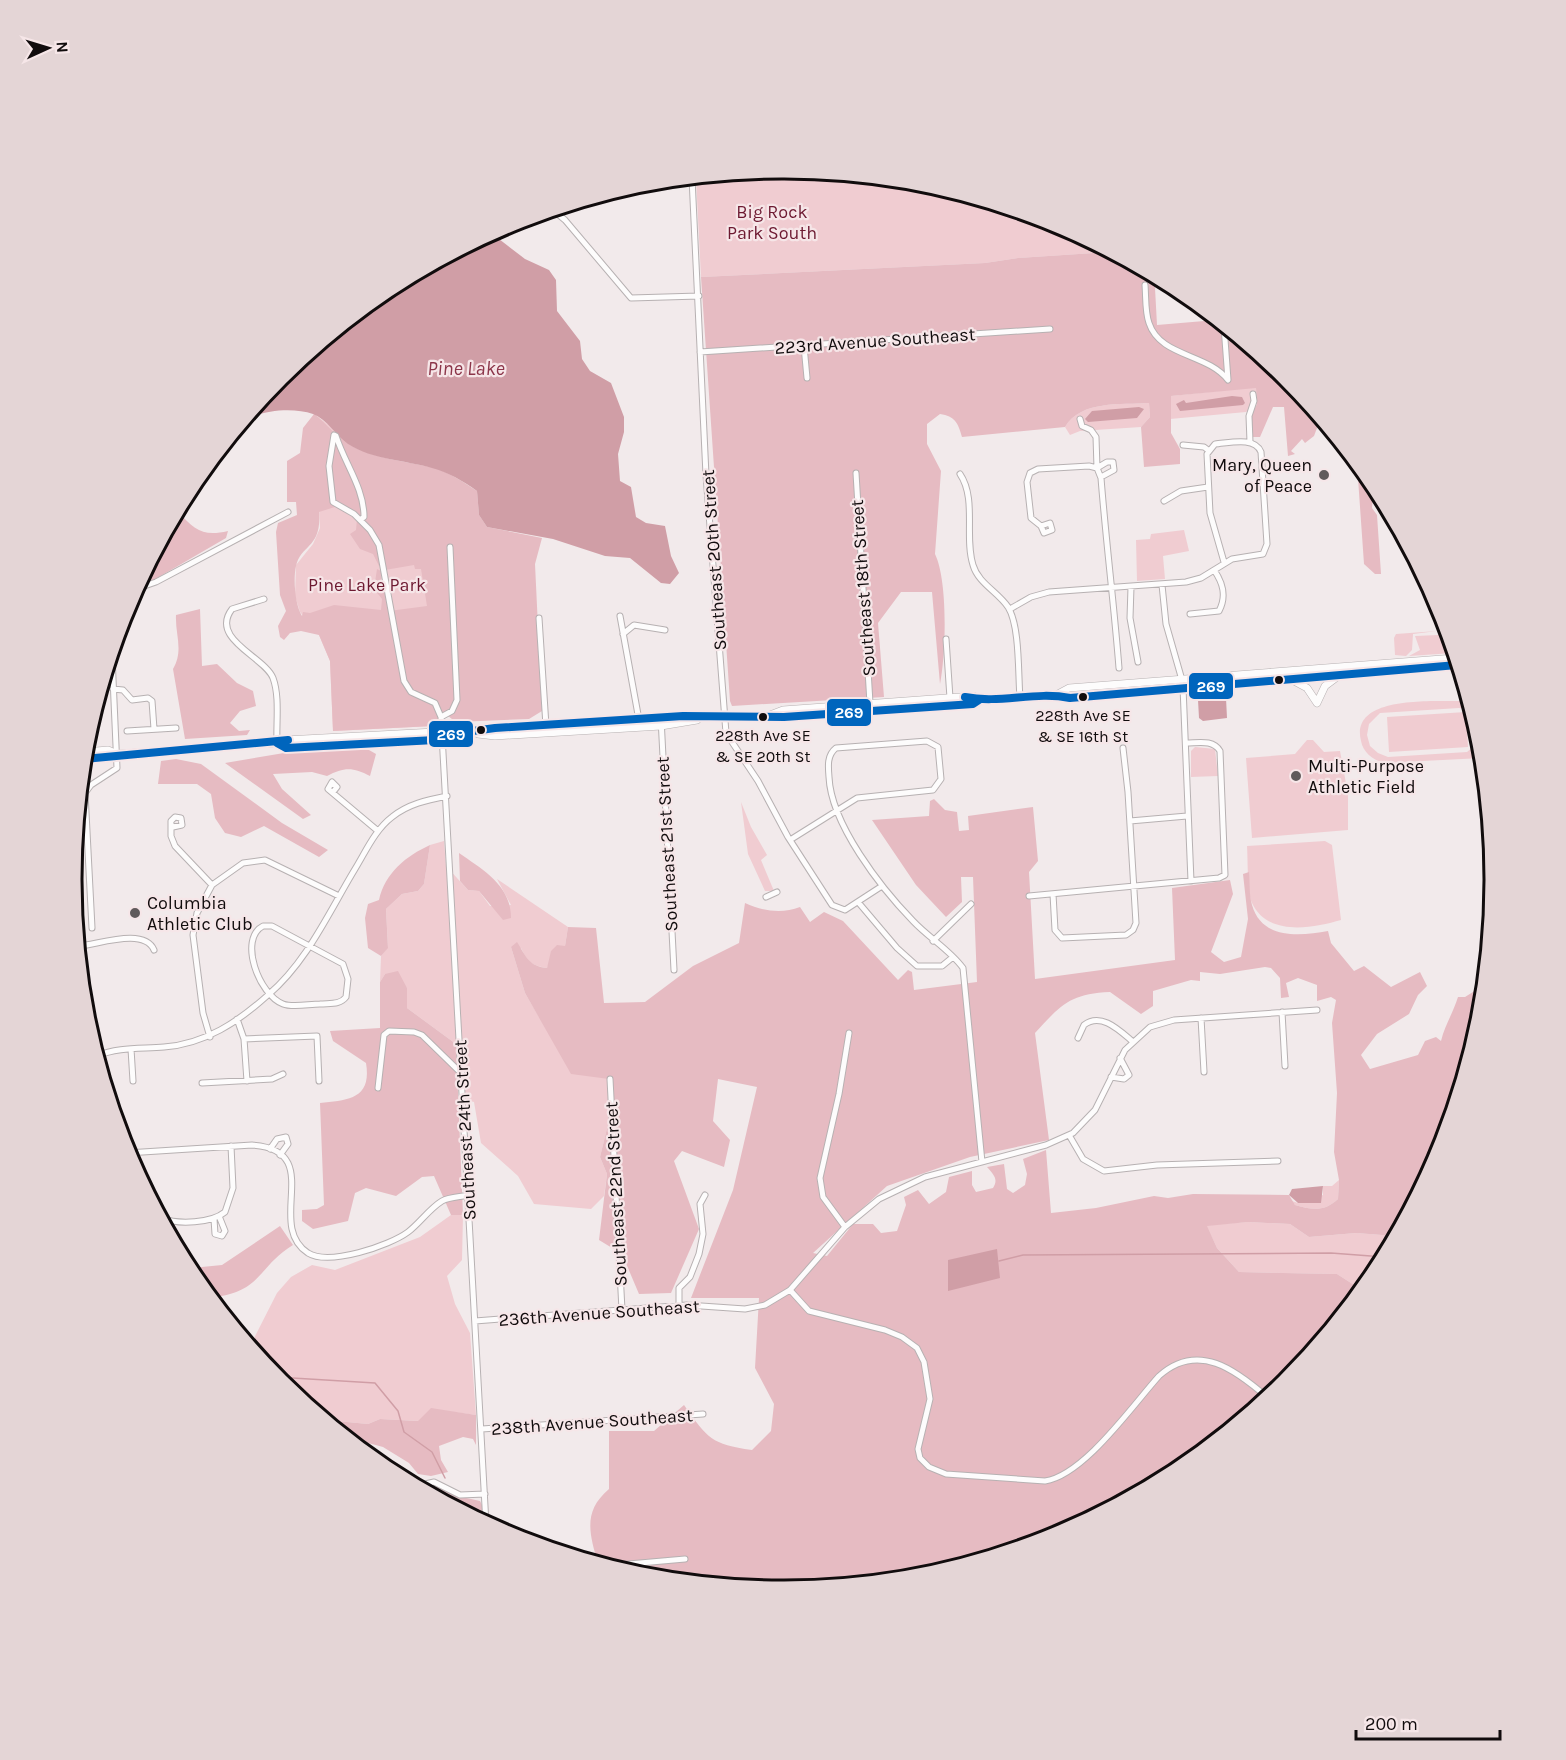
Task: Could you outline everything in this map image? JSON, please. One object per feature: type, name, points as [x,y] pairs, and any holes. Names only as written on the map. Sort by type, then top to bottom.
[{"type":"main road","points":[[1056,695],[1069,688],[1183,684],[1447,659]]},
{"type":"main road","points":[[768,716],[783,710],[870,703],[974,696],[979,699],[1056,695],[1071,698],[1159,690],[1162,685],[1217,684],[1338,676],[1449,666]]},
{"type":"main road","points":[[1287,679],[1306,686],[1317,703],[1325,686],[1338,676]]},
{"type":"main road","points":[[93,759],[110,758],[117,754],[276,743],[286,748],[333,741],[435,740],[444,735],[495,728],[661,718],[784,717],[973,704],[979,699]]},
{"type":"main road","points":[[470,733],[495,736],[661,726],[703,719]]},
{"type":"main road","points":[[584,730],[612,722]]},
{"type":"main road","points":[[95,751],[108,750],[117,754]]},
{"type":"street","name":"Southeast 20th Street","points":[[692,185],[700,352],[728,738],[758,781],[790,840],[832,905],[845,910],[858,902]]},
{"type":"street","points":[[560,216],[631,298],[699,296]]},
{"type":"street","points":[[1145,285],[1149,323],[1160,340],[1172,348],[1212,364],[1228,380],[1225,337]]},
{"type":"street","name":"223rd Avenue Southeast","points":[[700,352],[1050,329]]},
{"type":"street","points":[[804,346],[807,378]]},
{"type":"street","points":[[1250,442],[1249,416],[1254,401],[1253,394]]},
{"type":"street","points":[[1080,419],[1082,426],[1091,430],[1096,437],[1097,468],[1101,477],[1110,588],[1116,610],[1119,668]]},
{"type":"street","points":[[360,520],[364,517],[364,508],[358,486],[334,435],[329,466],[330,496],[338,507],[354,514],[379,545],[404,681],[411,692],[435,703],[441,717],[452,711],[457,700],[450,547]]},
{"type":"street","points":[[1010,609],[1040,594],[1162,585],[1194,580],[1224,562],[1259,556],[1265,551],[1262,463],[1257,445],[1250,442],[1217,444],[1209,449]]},
{"type":"street","points":[[1184,445],[1209,449]]},
{"type":"street","points":[[1209,449],[1208,487],[1212,523],[1224,562]]},
{"type":"street","points":[[1041,526],[1034,522],[1029,514],[1028,475],[1038,469],[1089,466],[1097,468],[1107,462],[1113,462],[1114,470],[1101,477]]},
{"type":"street","name":"Southeast 18th Street","points":[[856,473],[870,703]]},
{"type":"street","points":[[960,474],[966,488],[973,566],[1010,609],[1014,627],[1020,698]]},
{"type":"street","points":[[1164,501],[1181,491],[1208,487]]},
{"type":"street","points":[[148,585],[288,512]]},
{"type":"street","points":[[1190,614],[1219,611],[1224,603],[1221,580],[1214,570]]},
{"type":"street","points":[[1162,585],[1166,624],[1183,684],[1191,881]]},
{"type":"street","points":[[1131,586],[1130,618],[1138,662]]},
{"type":"street","points":[[264,599],[232,609],[228,622],[232,640],[266,666],[274,680],[276,743]]},
{"type":"street","points":[[620,616],[639,720]]},
{"type":"street","points":[[539,618],[546,726]]},
{"type":"street","points":[[624,634],[634,625],[665,630]]},
{"type":"street","points":[[946,639],[950,698]]},
{"type":"street","points":[[88,789],[115,770],[117,754],[113,678]]},
{"type":"street","points":[[113,689],[123,690],[132,700],[148,698],[152,701],[154,729]]},
{"type":"street","name":"Southeast 24th Street","points":[[441,717],[444,735],[486,1514]]},
{"type":"street","name":"Southeast 21st Street","points":[[661,718],[674,970]]},
{"type":"street","points":[[127,731],[176,728]]},
{"type":"street","points":[[790,840],[836,809],[867,796],[937,788],[941,779],[938,747],[927,741],[836,748],[830,754],[829,783],[836,809],[882,886],[933,941],[963,968],[982,1162]]},
{"type":"street","points":[[1029,896],[1219,878],[1225,875],[1220,751],[1216,745],[1186,743]]},
{"type":"street","points":[[1053,894],[1055,930],[1059,936],[1066,939],[1126,935],[1133,930],[1136,923],[1123,748]]},
{"type":"street","points":[[333,792],[337,799],[378,831]]},
{"type":"street","points":[[105,1054],[131,1049],[176,1046],[210,1037],[237,1019],[268,995],[310,946],[378,831],[393,816],[411,806],[447,796]]},
{"type":"street","points":[[86,812],[92,928]]},
{"type":"street","points":[[1130,820],[1187,816]]},
{"type":"street","points":[[173,826],[171,836],[175,846],[212,885]]},
{"type":"street","points":[[210,1037],[203,1013],[193,935],[197,913],[212,885],[243,863],[265,860],[339,896]]},
{"type":"street","points":[[882,886],[858,902],[897,948],[917,966],[942,966],[953,957]]},
{"type":"street","points":[[766,897],[777,892]]},
{"type":"street","points":[[933,941],[971,904]]},
{"type":"street","points":[[272,926],[310,946],[343,964],[348,979],[346,997],[337,1003],[286,1005],[268,995],[256,972],[252,941],[258,929],[272,926]]},
{"type":"street","points":[[86,944],[105,940],[140,940],[148,942],[154,950]]},
{"type":"street","points":[[1260,1392],[1236,1373],[1219,1364],[1199,1360],[1178,1362],[1159,1376],[1077,1466],[1062,1477],[1045,1481],[940,1473],[924,1464],[918,1449],[930,1399],[924,1362],[917,1348],[902,1337],[885,1330],[809,1311],[790,1290],[844,1227],[879,1199],[909,1183],[1046,1145],[1069,1135],[1095,1110],[1120,1058],[1132,1041],[1157,1024],[1201,1018],[1317,1010]]},
{"type":"street","points":[[1282,1012],[1286,1066]]},
{"type":"street","points":[[1201,1018],[1204,1072]]},
{"type":"street","points":[[237,1019],[244,1039],[247,1081]]},
{"type":"street","points":[[1078,1038],[1084,1025],[1097,1020],[1109,1023],[1132,1041]]},
{"type":"street","points":[[378,1088],[385,1032],[414,1032],[422,1035],[462,1074]]},
{"type":"street","points":[[844,1227],[823,1197],[820,1178],[839,1094],[849,1033]]},
{"type":"street","points":[[244,1039],[317,1036],[319,1081]]},
{"type":"street","points":[[131,1049],[133,1081]]},
{"type":"street","points":[[1111,1077],[1124,1079],[1129,1075],[1120,1058]]},
{"type":"street","points":[[202,1083],[272,1079],[284,1074]]},
{"type":"street","name":"Southeast 22nd Street","points":[[610,1079],[622,1310]]},
{"type":"street","points":[[1069,1135],[1083,1159],[1104,1171],[1157,1166],[1278,1161]]},
{"type":"street","points":[[270,1149],[278,1139],[286,1137],[288,1144],[278,1154]]},
{"type":"street","points":[[138,1152],[258,1145],[270,1149],[278,1154],[293,1176],[290,1230],[306,1252],[326,1259],[341,1257],[396,1239],[411,1230],[441,1202],[469,1195]]},
{"type":"street","points":[[171,1220],[217,1218],[228,1207],[232,1196],[231,1146]]},
{"type":"street","points":[[679,1305],[680,1288],[690,1277],[699,1254],[703,1234],[700,1204],[705,1195]]},
{"type":"street","name":"236th Avenue Southeast","points":[[476,1321],[679,1305],[752,1308],[771,1302],[790,1290]]},
{"type":"street","name":"238th Avenue Southeast","points":[[482,1430],[703,1414]]},
{"type":"street","points":[[427,1483],[434,1482],[460,1495],[485,1494]]},
{"type":"street","points":[[632,1564],[685,1559]]},
{"type":"green space","name":"Big Rock Park South","points":[[783,179],[829,181],[874,185],[920,193],[964,203],[1008,217],[1095,253],[1018,258],[985,263],[701,277],[696,185],[737,181]]},
{"type":"green space","points":[[1256,387],[1257,404],[1246,412],[1170,419],[1171,396]]},
{"type":"green space","points":[[1149,403],[1150,417],[1141,427],[1080,431],[1070,435],[1065,427],[1072,418],[1091,408],[1114,404]]},
{"type":"green space","name":"Pine Lake Park","points":[[314,414],[355,443],[382,457],[397,462],[431,467],[433,726],[333,731],[330,661],[319,635],[300,612],[295,596],[296,565],[313,544],[320,528]]},
{"type":"green space","points":[[1184,530],[1189,551],[1163,556],[1165,579],[1137,581],[1136,540],[1150,539],[1151,534]]},
{"type":"green space","points":[[1437,631],[1413,634],[1412,650],[1406,656],[1395,655],[1394,638],[1396,634]]},
{"type":"green space","points":[[1438,635],[1445,654],[1409,656],[1420,650],[1415,636]]},
{"type":"green space","points":[[1419,701],[1460,701],[1462,709],[1380,713],[1369,724],[1367,735],[1370,746],[1378,753],[1388,757],[1467,752],[1471,749],[1473,758],[1383,763],[1369,755],[1362,745],[1361,726],[1369,715],[1382,708]]},
{"type":"green space","points":[[1463,712],[1468,747],[1389,752],[1387,717]]},
{"type":"green space","name":"Multi-Purpose Athletic Field","points":[[1307,740],[1313,740],[1324,752],[1340,751],[1348,794],[1348,830],[1252,838],[1246,758],[1295,754]]},
{"type":"green space","points":[[1195,747],[1215,749],[1218,776],[1191,777],[1191,751]]},
{"type":"green space","points":[[741,802],[751,827],[767,855],[761,860],[774,891],[765,891],[748,854]]},
{"type":"green space","points":[[444,841],[446,866],[468,890],[479,891],[490,906],[511,905],[497,879],[568,927],[565,946],[551,959],[547,968],[531,962],[521,948],[511,947],[525,993],[539,1017],[609,1079],[613,1104],[600,1157],[607,1174],[604,1196],[591,1209],[534,1204],[518,1176],[481,1143],[474,1102],[459,1098],[456,1044],[407,1008],[407,988],[385,974],[380,982],[381,956],[388,947],[386,909],[402,894],[418,891],[424,884],[430,845]]},
{"type":"green space","points":[[1325,841],[1332,845],[1341,920],[1318,926],[1292,927],[1269,921],[1259,914],[1250,898],[1247,846]]},
{"type":"green space","points":[[1339,1180],[1338,1199],[1328,1206],[1318,1209],[1307,1208],[1295,1205],[1292,1201],[1298,1203],[1323,1195],[1323,1186],[1332,1186]]},
{"type":"green space","points":[[451,1215],[463,1215],[462,1260],[447,1276],[455,1304],[470,1333],[476,1415],[431,1409],[419,1421],[380,1419],[368,1424],[339,1421],[321,1407],[254,1339],[277,1293],[291,1277],[312,1265],[335,1270],[420,1237]]},
{"type":"green space","points":[[1248,1222],[1290,1224],[1309,1237],[1356,1233],[1387,1235],[1354,1285],[1337,1274],[1239,1272],[1217,1248],[1206,1225]]},
{"type":"shaded area","points":[[1095,253],[1133,273],[1155,287],[1157,325],[1205,321],[1209,324],[1245,353],[1310,418],[1317,427],[1314,436],[1305,443],[1302,439],[1291,451],[1295,454],[1288,456],[1284,407],[1273,407],[1260,437],[1252,437],[1250,417],[1257,404],[1256,388],[1171,396],[1171,433],[1180,449],[1180,464],[1144,467],[1141,427],[1150,417],[1149,403],[1114,404],[1091,408],[1072,418],[1065,427],[962,437],[955,421],[949,416],[940,414],[927,424],[927,444],[941,471],[935,554],[942,581],[945,618],[940,684],[932,592],[901,592],[878,623],[884,697],[732,706],[701,277],[985,263],[1018,258]]},
{"type":"shaded area","points":[[314,414],[345,442],[360,450],[379,457],[443,471],[477,491],[479,515],[487,527],[542,538],[535,564],[542,711],[529,719],[456,722],[444,713],[433,726],[333,731],[330,661],[319,635],[301,631],[290,633],[284,640],[280,637],[278,626],[286,611],[280,595],[276,532],[278,523],[297,515],[296,502],[287,502],[287,461],[300,453],[303,428]],"holes":[[[338,506],[357,519],[356,530],[350,534],[360,549],[373,554],[379,566],[384,566],[385,570],[414,565],[415,569],[421,569],[427,606],[389,611],[385,593],[381,590],[381,571],[377,569],[374,589],[382,599],[381,610],[334,605],[310,613],[303,612],[302,616],[296,599],[295,571],[302,553],[317,533],[319,512]]]},
{"type":"shaded area","points":[[1358,481],[1372,503],[1372,508],[1377,515],[1381,574],[1375,574],[1364,564]]},
{"type":"shaded area","points":[[184,518],[195,528],[206,532],[228,531],[226,538],[150,582],[155,570]]},
{"type":"shaded area","points":[[200,609],[202,666],[217,664],[237,683],[253,691],[256,706],[240,711],[230,723],[239,731],[250,730],[247,735],[185,739],[173,669],[179,649],[176,615]]},
{"type":"shaded area","points":[[369,750],[376,754],[370,776],[348,769],[327,776],[312,772],[273,774],[282,789],[311,815],[303,819],[225,763],[284,753]]},
{"type":"shaded area","points":[[176,759],[201,764],[282,823],[328,850],[319,857],[264,826],[241,837],[225,833],[215,818],[211,794],[197,784],[158,784],[161,761]]},
{"type":"shaded area","points":[[934,799],[945,810],[957,812],[959,831],[969,830],[968,816],[1033,807],[1038,861],[1029,872],[1035,979],[1175,960],[1172,888],[1230,880],[1233,894],[1211,952],[1224,962],[1241,957],[1248,919],[1243,874],[1249,872],[1252,905],[1264,925],[1283,933],[1306,934],[1328,931],[1331,943],[1354,971],[1364,966],[1391,987],[1420,972],[1427,986],[1418,995],[1409,1014],[1377,1034],[1361,1055],[1370,1069],[1418,1055],[1425,1041],[1436,1037],[1441,1041],[1458,997],[1465,997],[1475,991],[1460,1061],[1430,1148],[1387,1235],[1356,1233],[1309,1237],[1290,1224],[1248,1222],[1207,1226],[1217,1248],[1239,1272],[1337,1274],[1354,1285],[1310,1342],[1245,1407],[1172,1462],[1133,1487],[1093,1508],[1051,1527],[964,1557],[874,1575],[829,1579],[737,1579],[692,1575],[596,1555],[590,1523],[595,1506],[609,1489],[609,1431],[654,1431],[684,1405],[705,1433],[727,1445],[752,1450],[771,1431],[774,1404],[755,1368],[759,1298],[691,1298],[733,1190],[757,1087],[718,1079],[713,1121],[730,1140],[724,1167],[682,1151],[674,1161],[699,1229],[671,1293],[639,1294],[622,1254],[599,1240],[607,1174],[600,1157],[613,1104],[609,1079],[571,1074],[525,993],[511,947],[517,942],[532,963],[547,968],[551,951],[557,945],[565,946],[568,927],[596,928],[604,1003],[645,1002],[693,966],[739,943],[745,903],[772,911],[800,907],[810,922],[824,912],[843,921],[898,980],[908,970],[912,972],[914,990],[977,982],[973,877],[961,877],[962,902],[946,917],[916,885],[872,820],[929,816],[930,801]],"holes":[[[1265,967],[1271,968],[1280,978],[1281,998],[1289,997],[1286,983],[1298,978],[1317,985],[1317,1001],[1331,997],[1336,1000],[1332,1023],[1337,1093],[1334,1152],[1339,1180],[1338,1199],[1328,1206],[1312,1209],[1295,1205],[1289,1195],[1193,1194],[1168,1198],[1154,1196],[1096,1208],[1051,1213],[1046,1150],[1023,1159],[1027,1174],[1025,1185],[1013,1193],[1007,1189],[1004,1164],[987,1167],[995,1179],[993,1188],[976,1192],[972,1185],[972,1171],[949,1177],[946,1192],[929,1204],[918,1190],[904,1197],[906,1205],[897,1231],[881,1233],[873,1224],[853,1224],[827,1256],[813,1253],[887,1186],[970,1157],[1049,1140],[1035,1033],[1059,1008],[1075,998],[1110,992],[1141,1014],[1153,1006],[1153,991],[1191,980],[1200,981],[1200,972],[1220,974]]]},
{"type":"shaded area","points":[[430,845],[424,884],[418,891],[402,894],[386,909],[388,948],[381,956],[368,948],[365,918],[368,904],[379,900],[386,882],[398,866],[413,854]]},
{"type":"shaded area","points":[[459,853],[486,872],[501,887],[510,906],[511,918],[503,920],[479,891],[468,890],[460,881]]},
{"type":"shaded area","points":[[398,971],[407,988],[407,1008],[456,1044],[463,1215],[451,1215],[434,1176],[422,1177],[396,1196],[366,1188],[355,1193],[348,1221],[313,1229],[302,1221],[302,1210],[317,1209],[324,1205],[320,1103],[340,1101],[356,1095],[365,1084],[367,1075],[366,1063],[333,1041],[330,1031],[380,1028],[380,982],[385,974]]},
{"type":"shaded area","points":[[280,1226],[293,1245],[271,1263],[250,1285],[240,1291],[220,1296],[200,1267],[222,1265]]},
{"type":"shaded area","points":[[431,1408],[476,1415],[476,1445],[473,1439],[463,1437],[439,1446],[441,1460],[448,1472],[431,1476],[418,1474],[409,1463],[383,1447],[366,1442],[339,1421],[368,1424],[380,1419],[418,1421]]},
{"type":"shaded area","points":[[438,1486],[453,1495],[480,1501],[482,1512],[473,1508],[434,1488]]},
{"type":"water","name":"Pine Lake","points":[[500,240],[525,259],[549,270],[556,280],[557,311],[580,341],[582,359],[590,371],[611,383],[624,417],[624,432],[618,454],[620,481],[631,487],[636,517],[646,523],[665,526],[671,556],[679,573],[670,584],[661,583],[630,558],[605,556],[553,539],[487,527],[479,515],[477,491],[450,474],[422,465],[378,457],[358,449],[344,441],[323,420],[313,414],[278,411],[260,414],[321,353],[357,324],[433,273]]},
{"type":"water","points":[[1232,396],[1242,397],[1245,403],[1180,411],[1176,404],[1184,400],[1186,403]]},
{"type":"water","points":[[1139,407],[1144,409],[1137,418],[1088,422],[1085,419],[1092,411]]},
{"type":"water","points":[[1226,698],[1227,718],[1203,721],[1199,718],[1198,700]]},
{"type":"water","points":[[1323,1186],[1321,1203],[1298,1203],[1289,1195],[1292,1189]]},
{"type":"water","points":[[997,1249],[1000,1278],[948,1291],[948,1260]]},
{"type":"waterway","points":[[999,1261],[1023,1255],[1331,1253],[1373,1256]]},
{"type":"waterway","points":[[291,1378],[375,1383],[398,1411],[404,1432],[432,1452],[445,1478]]},
{"type":"transit line","name":"269","points":[[965,697],[978,699],[1044,696],[1070,698],[1449,666]]},
{"type":"transit line","name":"269","points":[[277,743],[286,748],[435,740],[444,735],[495,728],[683,716],[784,717],[973,704],[979,700]]},
{"type":"transit line","name":"269","points":[[93,758],[288,740]]},
{"type":"place","name":"Mary, Queen of Peace","points":[[1324,475]]},
{"type":"place","name":"228th Ave SE & SE 16th St","points":[[1083,697]]},
{"type":"place","name":"228th Ave SE & SE 20th St","points":[[763,717]]},
{"type":"place","name":"Multi-Purpose Athletic Field","points":[[1296,776]]},
{"type":"place","name":"Columbia Athletic Club","points":[[135,913]]}]
